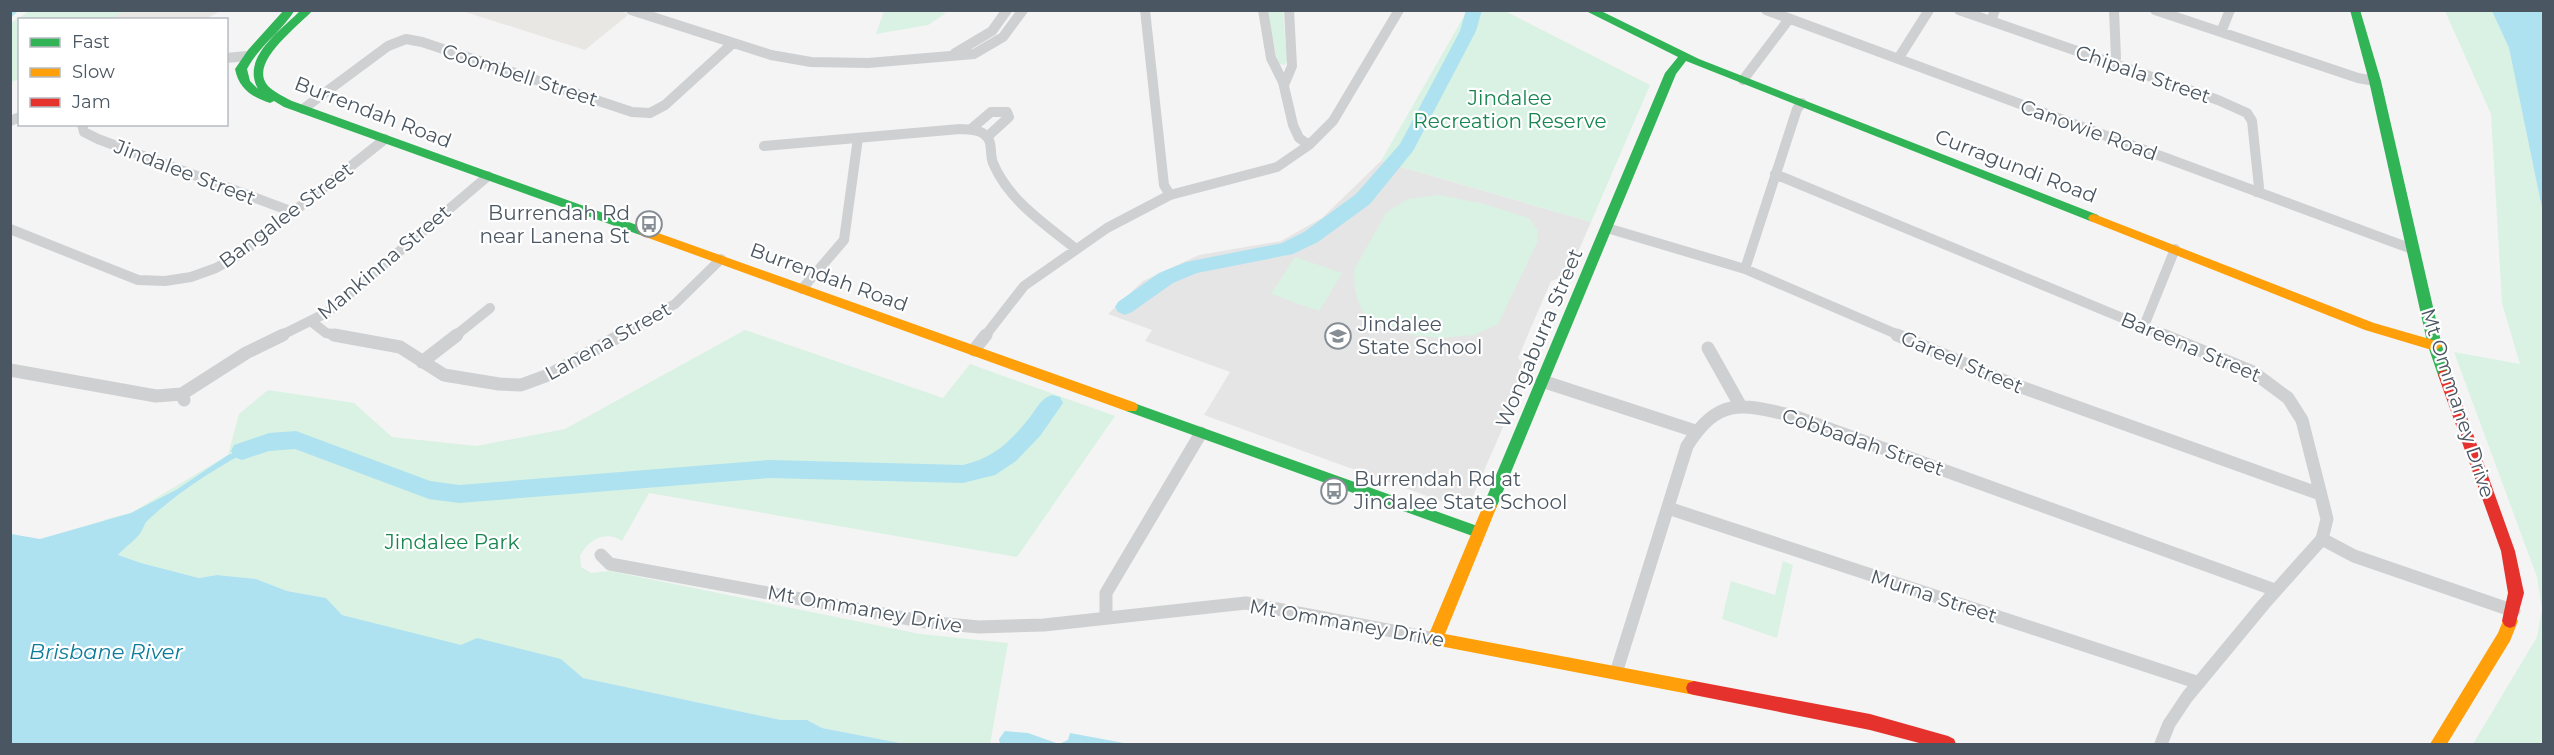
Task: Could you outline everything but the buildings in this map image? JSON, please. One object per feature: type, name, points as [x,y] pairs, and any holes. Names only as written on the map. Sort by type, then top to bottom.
[{"type":"street","points":[[273,32],[290,10]]},
{"type":"street","points":[[250,60],[255,46],[299,10]]},
{"type":"street","points":[[228,64],[250,60],[268,48],[308,10]]},
{"type":"street","points":[[631,10],[771,55],[811,62],[868,63],[974,54],[992,46],[1007,35],[1016,25],[1023,10]]},
{"type":"street","points":[[951,55],[982,39],[1004,18],[1007,10]]},
{"type":"street","points":[[1145,10],[1164,185],[1170,195]]},
{"type":"street","points":[[1263,10],[1272,60],[1284,85],[1295,133],[1309,145]]},
{"type":"street","points":[[1284,85],[1292,66],[1288,10]]},
{"type":"street","points":[[974,350],[1024,286],[1076,249],[1151,203],[1170,195],[1273,168],[1309,145],[1333,121],[1399,10]]},
{"type":"street","name":"Curragundi Road","points":[[1588,10],[1684,57],[2370,327],[2435,346]]},
{"type":"street","name":"Canowie Road","points":[[1766,10],[2412,249]]},
{"type":"street","points":[[1899,59],[1929,10]]},
{"type":"street","name":"Chipala Street","points":[[1959,10],[2218,100],[2247,113],[2252,121],[2259,187],[2256,192]]},
{"type":"street","points":[[1991,21],[1995,10]]},
{"type":"street","points":[[2114,10],[2116,58],[2114,64]]},
{"type":"street","points":[[2156,10],[2358,78],[2375,81]]},
{"type":"street","points":[[2221,32],[2230,10]]},
{"type":"street","name":"Mt Ommaney Drive","points":[[2355,10],[2375,81],[2435,346],[2508,551],[2516,594],[2514,611],[2505,636],[2438,744]]},
{"type":"street","points":[[1743,80],[1789,19]]},
{"type":"street","name":"Coombell Street","points":[[303,109],[388,46],[406,39],[422,42],[632,112],[650,113],[665,105],[733,43]]},
{"type":"street","name":"Wongaburra Street","points":[[1435,639],[1671,73],[1684,57]]},
{"type":"street","points":[[228,58],[250,60]]},
{"type":"street","name":"Burrendah Road","points":[[250,60],[242,81],[250,90],[263,97],[303,109],[1478,532]]},
{"type":"street","points":[[1745,269],[1797,109],[1802,103]]},
{"type":"street","points":[[971,129],[991,111],[999,109],[1006,112],[1009,117],[1006,121],[987,137]]},
{"type":"street","name":"Jindalee Street","points":[[82,126],[84,132],[98,139],[293,212]]},
{"type":"street","points":[[764,146],[971,129],[982,132],[987,137],[992,161],[1009,190],[1026,209],[1076,249]]},
{"type":"street","points":[[802,289],[844,240],[858,138]]},
{"type":"street","name":"Bangalee Street","points":[[10,229],[130,277],[163,282],[190,277],[224,264],[385,139]]},
{"type":"street","name":"Bareena Street","points":[[1775,174],[2253,372],[2286,394],[2296,406],[2302,420],[2327,519],[2322,539]]},
{"type":"street","name":"Mankinna Street","points":[[10,370],[156,396],[183,398],[246,353],[312,322],[334,307],[488,176]]},
{"type":"street","name":"Gareel Street","points":[[1607,228],[1745,269],[2007,382],[2320,494]]},
{"type":"street","points":[[2144,326],[2175,249]]},
{"type":"street","name":"Lanena Street","points":[[312,322],[326,333],[400,347],[444,375],[499,384],[521,385],[541,380],[675,304],[721,260]]},
{"type":"street","points":[[422,362],[490,308]]},
{"type":"street","points":[[1616,673],[1687,446],[1699,424],[1714,413],[1740,405],[1708,348]]},
{"type":"street","points":[[1542,381],[1695,430]]},
{"type":"street","name":"Cobbadah Street","points":[[1740,405],[1794,416],[2275,590]]},
{"type":"street","points":[[1106,618],[1106,593],[1201,433]]},
{"type":"street","name":"Murna Street","points":[[1668,508],[2199,683]]},
{"type":"street","points":[[2161,744],[2165,730],[2173,716],[2275,590],[2322,539],[2354,556],[2514,611]]},
{"type":"street","name":"Mt Ommaney Drive","points":[[601,555],[610,564],[926,622],[969,627],[1007,627],[1246,603],[1870,722],[1948,744]]},
{"type":"shaded area","points":[[123,10],[220,10],[208,18],[113,18]]},
{"type":"shaded area","points":[[621,10],[628,15],[585,50],[462,11]]},
{"type":"shaded area","name":"Jindalee State School","points":[[1381,161],[1591,222],[1568,275],[1551,281],[1518,358],[1527,368],[1527,372],[1473,496],[1468,502],[1459,505],[1449,504],[1204,415],[1230,372],[1145,341],[1152,330],[1108,314],[1143,281],[1199,255],[1281,241],[1322,218]]},
{"type":"green space","points":[[29,10],[123,11],[113,18],[18,18]]},
{"type":"green space","points":[[884,11],[946,13],[928,25],[876,34]]},
{"type":"green space","points":[[1267,11],[1283,11],[1287,60],[1285,65],[1278,64]]},
{"type":"green space","name":"Jindalee Recreation Reserve","points":[[1467,11],[1505,11],[1650,85],[1591,222],[1381,161]]},
{"type":"green space","points":[[2445,11],[2492,11],[2509,48],[2543,213],[2543,744],[2473,744],[2537,637],[2542,609],[2537,577],[2454,352],[2520,364],[2502,303],[2491,114]]},
{"type":"green space","points":[[18,18],[18,79],[11,82],[11,23]]},
{"type":"green space","points":[[1439,195],[1480,203],[1529,218],[1538,231],[1537,243],[1498,324],[1474,335],[1440,338],[1412,335],[1382,325],[1366,316],[1355,290],[1354,270],[1386,213],[1408,199]]},
{"type":"green space","points":[[1295,257],[1342,273],[1319,311],[1271,294]]},
{"type":"green space","name":"Jindalee Park","points":[[745,330],[943,398],[970,364],[1115,416],[1017,557],[649,493],[622,541],[609,536],[598,538],[583,550],[580,556],[581,567],[591,573],[610,571],[920,634],[1008,643],[990,744],[905,744],[822,728],[807,720],[781,720],[583,678],[561,659],[461,646],[342,615],[326,598],[287,591],[256,579],[217,575],[199,578],[141,563],[118,555],[141,531],[103,520],[131,513],[228,455],[239,414],[268,390],[354,403],[392,437],[476,446],[565,429]]},
{"type":"green space","points":[[1783,561],[1793,565],[1777,638],[1722,619],[1731,581],[1775,595]]},
{"type":"water","points":[[2492,11],[2543,11],[2543,213],[2509,48]]},
{"type":"water","name":"Brisbane River","points":[[268,441],[221,466],[175,497],[148,520],[139,535],[118,555],[199,578],[217,575],[256,579],[287,591],[326,598],[342,615],[461,645],[477,638],[561,659],[583,678],[781,720],[807,720],[822,728],[905,744],[11,744],[11,534],[40,539],[131,513],[176,490],[228,455]]},
{"type":"water","points":[[1005,731],[1028,733],[1059,744],[1000,744],[999,739]]},
{"type":"water","points":[[1070,733],[1129,744],[1059,744],[1068,740]]},
{"type":"waterway","points":[[10,16],[17,10]]},
{"type":"waterway","points":[[1125,307],[1166,278],[1193,267],[1286,249],[1311,237],[1363,199],[1407,147],[1468,31],[1474,10]]},
{"type":"waterway","points":[[242,451],[269,442],[296,440],[429,490],[459,494],[769,469],[963,474],[987,468],[1008,455],[1032,430],[1052,403]]},
{"type":"traffic: fast","points":[[270,99],[250,89],[244,81],[241,69],[251,52],[290,10]]},
{"type":"traffic: fast","points":[[308,10],[273,44],[259,65],[258,75],[261,85],[274,95],[288,104],[644,232]]},
{"type":"traffic: fast","points":[[1589,10],[1695,61],[2094,218]]},
{"type":"traffic: fast","points":[[2355,10],[2375,81],[2435,346],[2445,375]]},
{"type":"traffic: fast","points":[[1490,506],[1671,73],[1684,57]]},
{"type":"traffic: fast","points":[[1131,407],[1478,532]]},
{"type":"traffic: slow","points":[[2094,218],[2370,327],[2435,346]]},
{"type":"traffic: slow","points":[[644,232],[1131,407]]},
{"type":"traffic: slow","points":[[1490,506],[1435,639],[1694,688]]},
{"type":"traffic: slow","points":[[2438,744],[2505,636],[2510,621]]},
{"type":"traffic: jam","points":[[2445,375],[2508,551],[2516,593],[2510,621]]},
{"type":"traffic: jam","points":[[1694,688],[1870,722],[1948,744]]},
{"type":"place","name":"Burrendah Rd near Lanena St","points":[[649,224]]},
{"type":"place","name":"Jindalee State School","points":[[1338,336]]},
{"type":"place","name":"Burrendah Rd at Jindalee State School","points":[[1334,491]]}]
